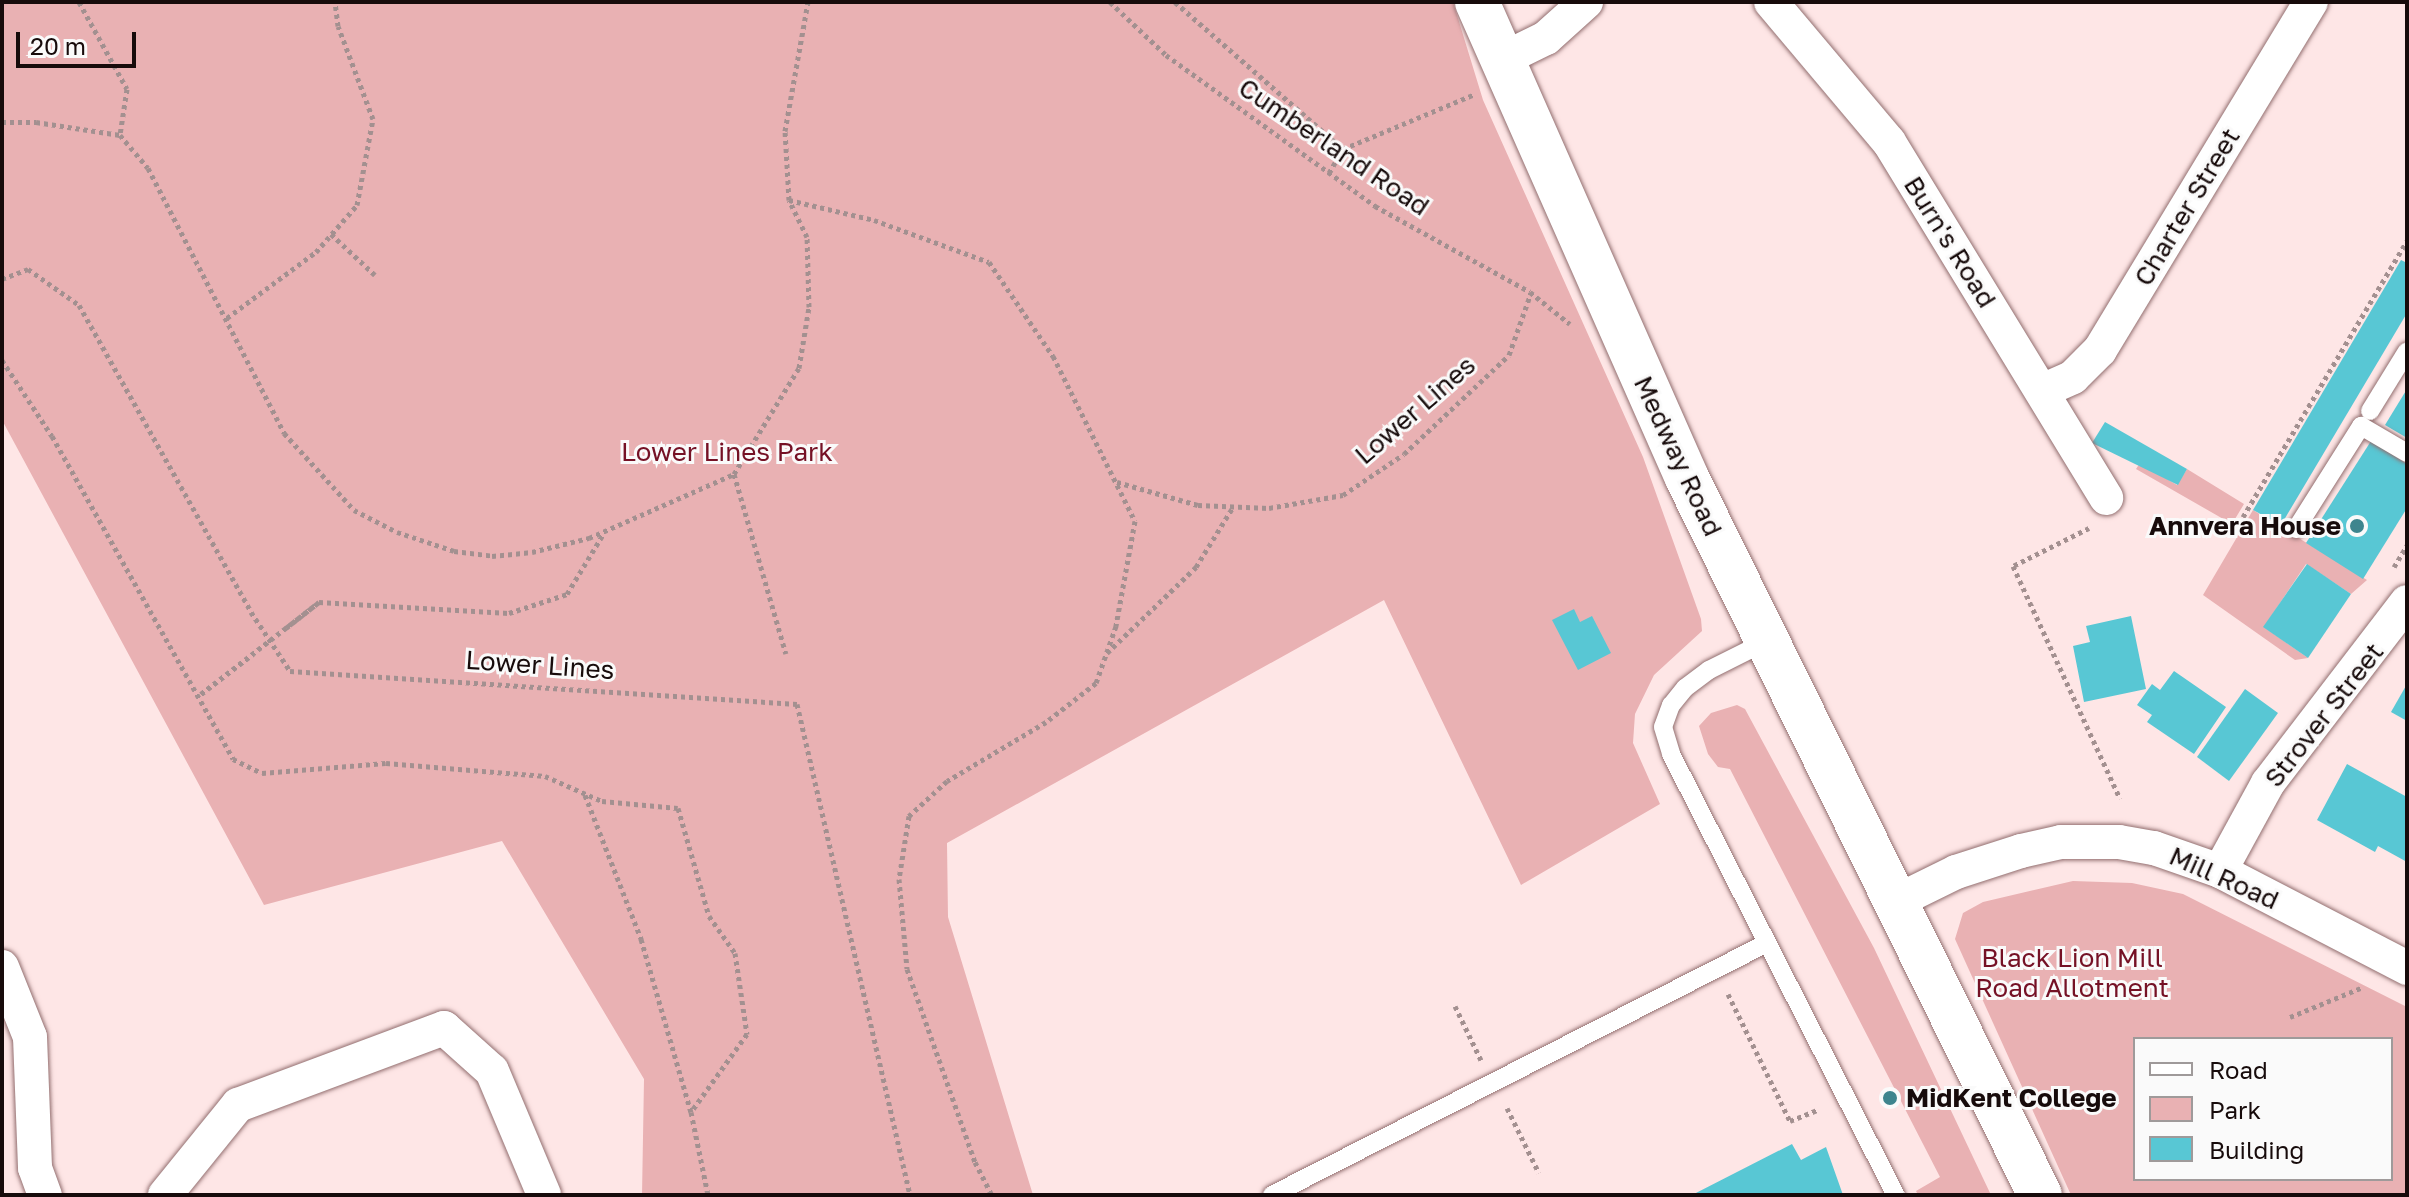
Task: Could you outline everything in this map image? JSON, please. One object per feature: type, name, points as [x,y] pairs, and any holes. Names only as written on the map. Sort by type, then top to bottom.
[{"type":"main road","name":"Medway Road","points":[[1477,2],[1494,75],[1687,478],[2040,1195]]},
{"type":"street","points":[[1494,75],[1546,38],[1586,2]]},
{"type":"street","name":"Burn's Road","points":[[1771,2],[1889,142],[2106,498]]},
{"type":"street","name":"Charter Street","points":[[2042,391],[2073,377],[2100,350],[2311,2]]},
{"type":"street","name":"Strover Street","points":[[2220,871],[2268,783],[2407,602]]},
{"type":"street","name":"Mill Road","points":[[1895,902],[1956,872],[2061,842],[2154,848],[2220,871],[2407,968]]},
{"type":"street","points":[[2,967],[30,1037],[35,1168],[45,1195]]},
{"type":"street","points":[[165,1195],[238,1105],[444,1028],[492,1071],[544,1195]]},
{"type":"lane","points":[[2370,411],[2407,351]]},
{"type":"lane","points":[[2296,529],[2361,426],[2407,453]]},
{"type":"lane","points":[[1767,641],[1709,670],[1685,688],[1671,705],[1663,727],[1671,754],[1896,1195]]},
{"type":"lane","points":[[1272,1195],[1767,943]]},
{"type":"path","points":[[79,2],[127,89],[120,135]]},
{"type":"path","points":[[227,318],[304,262],[357,205],[373,119],[338,26],[335,2]]},
{"type":"path","points":[[2,122],[36,122],[120,135],[148,168],[284,433],[354,510],[440,547],[492,556],[532,552],[605,532],[734,474],[799,368],[809,307],[807,237],[789,200],[785,131],[808,2]]},
{"type":"path","name":"Cumberland Road","points":[[1110,2],[1166,55],[1375,206],[1531,293],[1571,324],[1579,322]]},
{"type":"path","points":[[1175,2],[1343,149]]},
{"type":"path","points":[[1329,173],[1343,149],[1494,75]]},
{"type":"path","points":[[789,200],[874,220],[989,262],[1053,356],[1135,521],[1107,654],[1096,683],[1046,722],[947,781],[909,816],[899,879],[907,969],[975,1162],[992,1195]]},
{"type":"path","points":[[331,234],[375,275]]},
{"type":"path","points":[[2243,517],[2407,241]]},
{"type":"path","name":"Lower Lines","points":[[2,279],[28,269],[79,305],[251,612],[290,671],[797,704],[910,1195]]},
{"type":"path","name":"Lower Lines","points":[[1117,482],[1198,505],[1269,508],[1343,495],[1404,454],[1509,355],[1531,293]]},
{"type":"path","points":[[2,360],[52,436],[201,694],[233,759],[262,773],[386,763],[545,776],[602,801],[678,808],[709,916],[735,953],[747,1034],[691,1112]]},
{"type":"path","points":[[734,474],[786,654]]},
{"type":"path","points":[[2106,498],[2099,523],[2013,566],[2120,799]]},
{"type":"path","points":[[1107,654],[1196,567],[1234,506]]},
{"type":"path","points":[[201,694],[319,602],[509,613],[567,594],[605,532]]},
{"type":"path","points":[[584,793],[641,939],[691,1112],[708,1195]]},
{"type":"path","points":[[1726,985],[1790,1121],[1820,1108]]},
{"type":"path","points":[[2290,1017],[2365,986]]},
{"type":"path","points":[[1455,1006],[1471,1039]]},
{"type":"path","points":[[1502,1100],[1539,1173]]},
{"type":"green space","name":"Lower Lines Park","points":[[2,2],[1453,2],[1483,100],[1643,457],[1701,619],[1702,631],[1654,675],[1635,714],[1633,743],[1660,804],[1521,885],[1384,600],[947,843],[948,917],[1033,1195],[642,1195],[644,1079],[502,841],[264,905],[2,420]]},
{"type":"green space","points":[[2140,463],[2177,485],[2187,469],[2244,504],[2232,524],[2136,469]]},
{"type":"green space","points":[[2253,510],[2367,580],[2351,594],[2306,564],[2264,627],[2308,658],[2295,660],[2203,595]]},
{"type":"green space","points":[[1737,705],[1745,709],[1874,948],[1991,1195],[1918,1195],[1916,1191],[1940,1177],[1730,769],[1718,767],[1708,754],[1699,726],[1711,713]]},
{"type":"green space","name":"Black Lion Mill Road Allotment","points":[[2073,881],[2132,883],[2183,894],[2407,1007],[2407,1195],[2071,1195],[1955,939],[1963,913],[1983,902]]},
{"type":"building","points":[[2401,260],[2407,263],[2407,313],[2281,525],[2253,510]]},
{"type":"building","points":[[2407,389],[2407,438],[2385,425]]},
{"type":"building","points":[[2105,422],[2187,469],[2178,485],[2092,443]]},
{"type":"building","name":"Annvera House","points":[[2371,441],[2407,464],[2407,508],[2363,579],[2306,543]]},
{"type":"building","points":[[2307,564],[2351,594],[2308,658],[2263,627]]},
{"type":"building","points":[[1574,609],[1580,622],[1592,616],[1611,653],[1578,670],[1552,620]]},
{"type":"building","points":[[2131,616],[2146,689],[2084,702],[2073,646],[2090,642],[2086,626]]},
{"type":"building","points":[[2174,671],[2226,707],[2194,754],[2147,722],[2152,715],[2137,705],[2152,684],[2160,690]]},
{"type":"building","points":[[2407,684],[2407,721],[2391,712]]},
{"type":"building","points":[[2245,689],[2278,713],[2229,781],[2197,757]]},
{"type":"building","points":[[2347,764],[2407,797],[2407,862],[2378,846],[2375,852],[2317,820]]},
{"type":"building","points":[[1792,1144],[1801,1160],[1826,1147],[1843,1195],[1692,1195]]},
{"type":"place","name":"Annvera House","points":[[2357,526]]},
{"type":"place","name":"MidKent College","points":[[1890,1098]]}]
